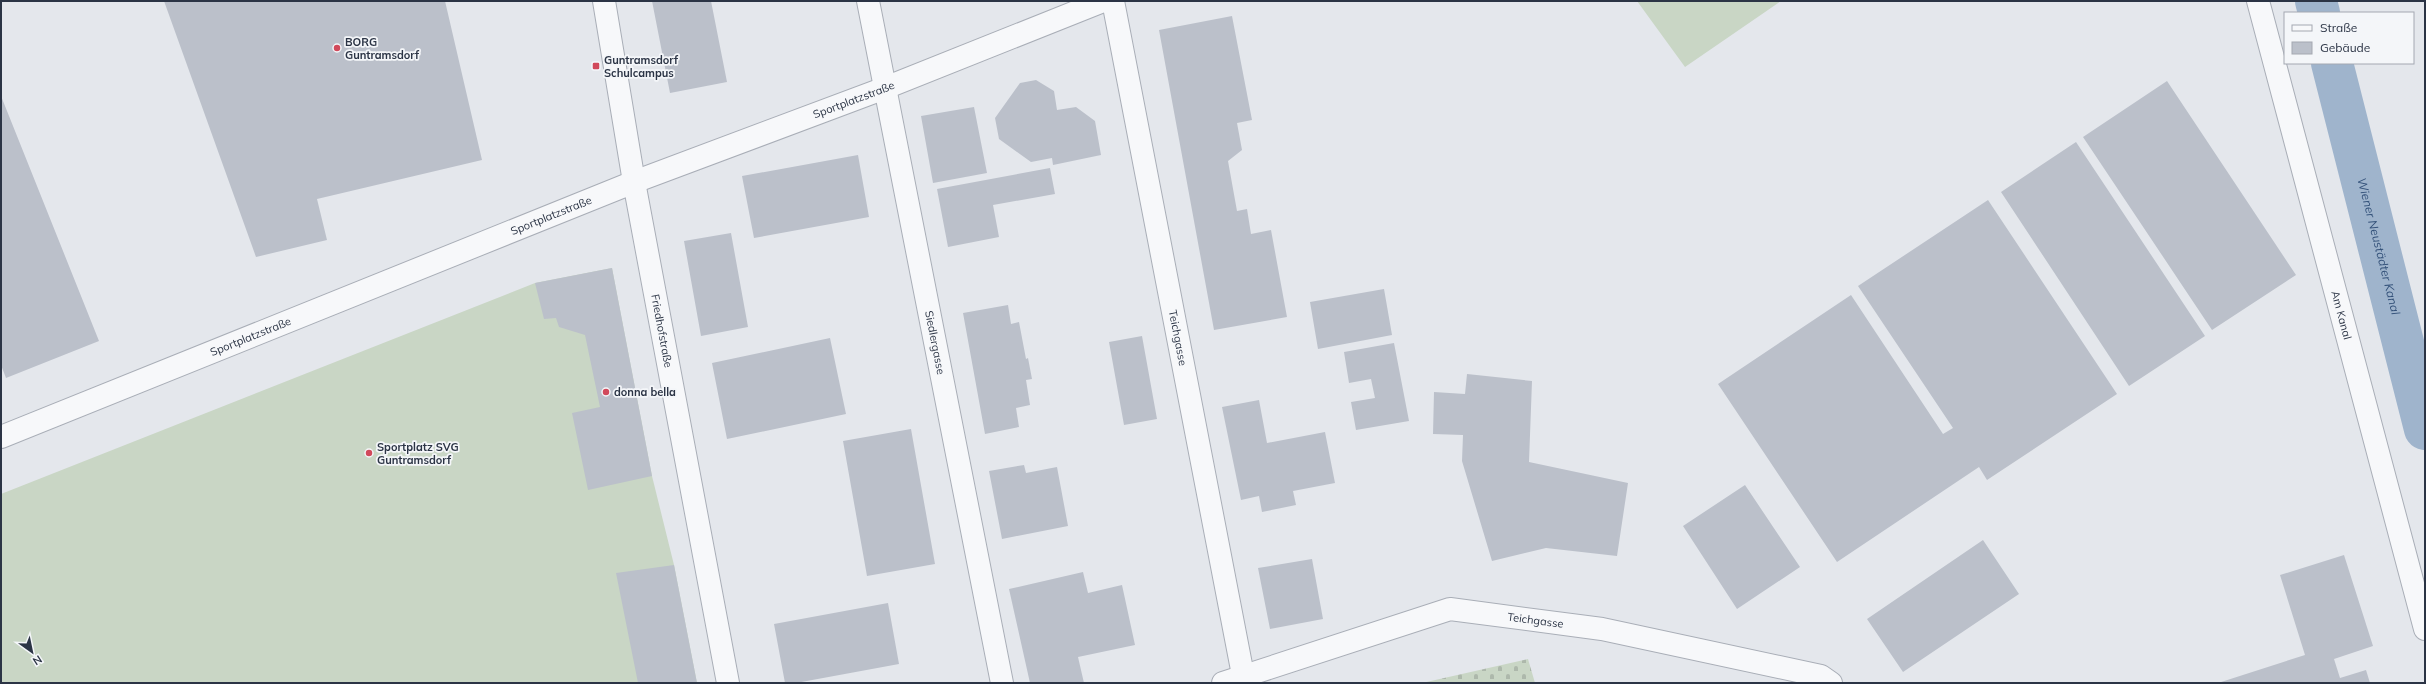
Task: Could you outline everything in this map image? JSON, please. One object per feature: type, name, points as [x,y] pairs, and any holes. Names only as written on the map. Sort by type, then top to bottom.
[{"type":"street","name":"Friedhofstraße","points":[[604,1],[634,182],[728,683]]},
{"type":"street","name":"Siedlergasse","points":[[868,1],[1002,683]]},
{"type":"street","name":"Sportplatzstraße","points":[[1,437],[634,182],[885,88],[1103,1]]},
{"type":"street","name":"Teichgasse","points":[[1113,1],[1233,679],[1450,609],[1602,630],[1821,676],[1831,683]]},
{"type":"street","name":"Am Kanal","points":[[2258,1],[2425,629]]},
{"type":"green space","points":[[1637,1],[1781,1],[1685,67]]},
{"type":"green space","name":"Sportplatz SVG Guntramsdorf","points":[[612,268],[652,476],[674,565],[697,683],[1,683],[1,494],[535,283]]},
{"type":"green space","points":[[1528,659],[1535,683],[1422,683]]},
{"type":"building","points":[[164,1],[445,1],[482,160],[317,199],[327,240],[256,257]]},
{"type":"building","points":[[652,1],[711,1],[727,82],[670,93]]},
{"type":"building","points":[[1232,16],[1252,120],[1237,123],[1242,150],[1228,161],[1237,211],[1247,209],[1251,234],[1271,230],[1287,317],[1214,330],[1159,30]]},
{"type":"building","points":[[1036,80],[1054,91],[1057,110],[1076,107],[1095,121],[1101,155],[1053,165],[1052,158],[1031,162],[999,139],[995,118],[1020,83]]},
{"type":"building","points":[[2167,81],[2296,275],[2212,330],[2083,137]]},
{"type":"building","points":[[1,96],[99,341],[6,378],[1,365]]},
{"type":"building","points":[[974,107],[987,173],[933,183],[921,116]]},
{"type":"building","points":[[2076,142],[2205,336],[2129,386],[2001,192]]},
{"type":"building","points":[[858,155],[869,217],[754,238],[742,176]]},
{"type":"building","points":[[1050,168],[1055,194],[993,205],[999,237],[948,247],[937,189]]},
{"type":"building","points":[[1988,200],[2117,394],[1987,480],[1979,467],[1837,562],[1718,384],[1851,295],[1943,434],[1953,428],[1858,286]]},
{"type":"building","points":[[731,233],[748,327],[701,336],[684,241]]},
{"type":"building","points":[[612,268],[652,476],[588,490],[572,413],[600,407],[585,335],[559,327],[556,318],[544,319],[535,283]]},
{"type":"building","points":[[1384,289],[1392,335],[1318,349],[1310,302]]},
{"type":"building","points":[[1008,305],[1011,324],[1019,322],[1026,359],[1028,358],[1032,379],[1026,380],[1030,405],[1016,408],[1019,427],[985,434],[963,313]]},
{"type":"building","points":[[1142,336],[1157,419],[1124,425],[1109,342]]},
{"type":"building","points":[[830,338],[846,414],[727,439],[712,363]]},
{"type":"building","points":[[1394,343],[1409,421],[1356,430],[1351,402],[1375,398],[1371,379],[1349,383],[1344,352]]},
{"type":"building","points":[[1467,374],[1532,381],[1529,462],[1628,483],[1617,556],[1546,548],[1492,561],[1462,461],[1463,435],[1433,434],[1434,392],[1465,394]]},
{"type":"building","points":[[1259,400],[1267,443],[1325,432],[1335,483],[1293,491],[1296,505],[1262,512],[1259,496],[1241,500],[1222,407]]},
{"type":"building","points":[[911,429],[935,564],[867,576],[843,441]]},
{"type":"building","points":[[1024,465],[1026,473],[1057,467],[1068,526],[1002,539],[989,471]]},
{"type":"building","points":[[1745,485],[1800,567],[1737,609],[1683,526]]},
{"type":"building","points":[[1983,540],[2019,594],[1903,672],[1867,619]]},
{"type":"building","points":[[2344,555],[2373,646],[2334,659],[2340,678],[2366,670],[2370,683],[2218,683],[2305,655],[2280,575]]},
{"type":"building","points":[[1312,559],[1323,619],[1270,629],[1258,568]]},
{"type":"building","points":[[674,565],[697,683],[638,683],[616,573]]},
{"type":"building","points":[[1083,572],[1088,593],[1122,585],[1135,645],[1078,657],[1084,683],[1030,683],[1009,589]]},
{"type":"building","points":[[888,603],[899,664],[796,683],[785,683],[774,624]]},
{"type":"waterway","name":"Wiener Neustädter Kanal","points":[[2316,1],[2319,12]]},
{"type":"waterway","name":"Wiener Neustädter Kanal","points":[[2332,64],[2425,429]]},
{"type":"place","name":"BORG Guntramsdorf","points":[[337,48]]},
{"type":"place","name":"Guntramsdorf Schulcampus","points":[[596,66]]},
{"type":"place","name":"donna bella","points":[[606,392]]},
{"type":"place","name":"Sportplatz SVG Guntramsdorf","points":[[369,453]]}]
